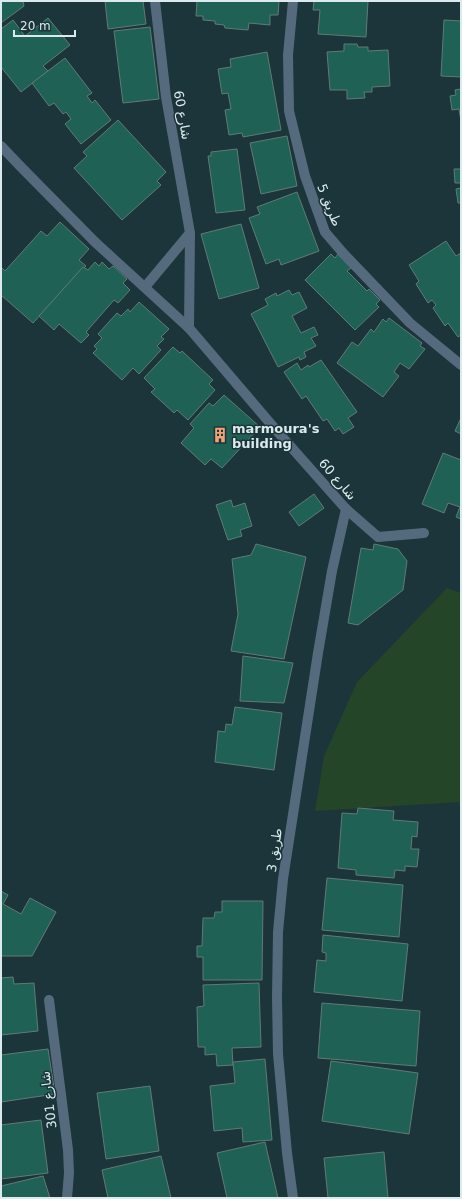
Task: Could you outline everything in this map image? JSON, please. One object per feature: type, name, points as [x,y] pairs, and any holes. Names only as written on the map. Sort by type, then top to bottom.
[{"type":"street","name":"شارع 60","points":[[155,1],[166,97],[190,233],[190,328]]},
{"type":"street","name":"طريق 5","points":[[293,1],[288,56],[289,111],[305,176],[325,232],[410,323],[461,365]]},
{"type":"street","name":"شارع 60","points":[[1,146],[90,237],[190,328],[276,430],[346,509],[378,536],[424,533]]},
{"type":"street","points":[[145,287],[190,233]]},
{"type":"street","name":"طريق 3","points":[[293,1198],[287,1153],[278,1054],[278,932],[283,880],[318,653],[332,571],[346,509]]},
{"type":"street","name":"شارع 301","points":[[49,1000],[68,1150],[69,1173],[67,1198]]},
{"type":"green space","points":[[447,588],[461,593],[461,812],[459,802],[315,811],[324,756],[357,682]]},
{"type":"building","points":[[1,1],[23,1],[24,6],[1,23]]},
{"type":"building","points":[[105,1],[143,1],[146,24],[108,29]]},
{"type":"building","points":[[197,1],[279,1],[278,15],[270,15],[270,25],[249,23],[248,30],[225,28],[224,25],[215,24],[215,21],[203,20],[203,16],[196,16]]},
{"type":"building","points":[[314,1],[368,1],[366,37],[318,34],[320,10],[313,10]]},
{"type":"building","points":[[48,18],[70,45],[43,66],[48,71],[21,92],[1,67],[1,29],[13,20],[25,36]]},
{"type":"building","points":[[444,20],[461,21],[461,77],[441,76]]},
{"type":"building","points":[[150,27],[159,99],[123,103],[114,31]]},
{"type":"building","points":[[344,44],[357,44],[358,47],[368,47],[368,51],[388,50],[390,86],[372,87],[372,92],[364,92],[365,98],[347,99],[347,90],[330,90],[327,52],[344,51]]},
{"type":"building","points":[[267,52],[281,130],[243,137],[242,133],[229,135],[225,110],[231,109],[228,93],[222,94],[218,69],[231,67],[230,59]]},
{"type":"building","points":[[65,58],[92,93],[87,96],[92,103],[95,100],[111,120],[81,144],[65,124],[71,119],[66,112],[63,114],[54,103],[49,106],[32,83]]},
{"type":"building","points":[[461,89],[461,121],[459,109],[452,110],[450,96],[456,95],[455,90]]},
{"type":"building","points":[[118,120],[166,172],[157,181],[161,185],[122,220],[74,168],[87,156],[83,152]]},
{"type":"building","points":[[287,136],[297,186],[261,194],[250,143]]},
{"type":"building","points":[[237,149],[245,210],[216,213],[208,156],[211,156],[211,152]]},
{"type":"building","points":[[454,169],[461,169],[461,183],[455,183]]},
{"type":"building","points":[[461,188],[461,203],[458,203],[456,189]]},
{"type":"building","points":[[297,192],[319,251],[281,265],[279,259],[266,264],[249,218],[260,214],[257,207]]},
{"type":"building","points":[[60,222],[89,249],[79,260],[86,266],[33,323],[1,295],[1,267],[5,271],[41,231],[47,236]]},
{"type":"building","points":[[241,224],[259,288],[219,299],[201,234]]},
{"type":"building","points":[[446,241],[456,256],[461,253],[461,335],[458,337],[448,323],[445,326],[433,308],[436,305],[432,300],[428,303],[416,284],[419,281],[409,265]]},
{"type":"building","points":[[331,254],[335,258],[338,254],[351,268],[347,271],[367,291],[369,289],[380,300],[376,304],[379,307],[355,330],[305,280]]},
{"type":"building","points":[[95,262],[99,266],[102,262],[109,269],[113,266],[127,279],[123,283],[130,290],[118,303],[114,300],[86,332],[89,335],[81,343],[59,324],[54,330],[39,316],[83,267],[88,270]]},
{"type":"building","points":[[289,290],[292,295],[299,292],[307,308],[292,316],[301,333],[314,327],[318,335],[311,338],[316,346],[304,352],[306,357],[300,360],[299,357],[278,367],[251,314],[268,305],[265,299],[276,293],[277,296]]},
{"type":"building","points":[[139,302],[169,329],[161,337],[164,339],[157,346],[161,350],[139,374],[133,368],[122,380],[93,353],[97,349],[94,346],[102,338],[98,334],[117,313],[121,316],[128,309],[130,312]]},
{"type":"building","points":[[389,318],[422,343],[420,346],[425,349],[409,369],[400,363],[394,372],[399,376],[383,397],[337,363],[352,342],[358,346],[371,329],[374,332],[383,319],[386,322]]},
{"type":"building","points":[[173,347],[180,353],[182,351],[213,380],[209,384],[215,390],[188,420],[177,410],[174,413],[151,392],[155,389],[144,378]]},
{"type":"building","points":[[321,360],[357,412],[348,418],[354,427],[343,434],[339,428],[335,431],[327,419],[323,421],[306,396],[302,399],[284,372],[297,363],[301,370],[308,365],[309,367]]},
{"type":"building","name":"marmoura's building","points":[[224,395],[260,427],[222,468],[211,459],[205,465],[181,443],[194,428],[190,424],[209,403],[213,406]]},
{"type":"building","points":[[461,418],[461,434],[455,431]]},
{"type":"building","points":[[443,453],[461,460],[461,519],[456,517],[460,507],[448,503],[444,513],[422,504]]},
{"type":"building","points":[[314,494],[324,508],[299,526],[289,512]]},
{"type":"building","points":[[231,500],[233,507],[245,503],[252,526],[240,530],[242,536],[228,540],[216,505]]},
{"type":"building","points":[[256,544],[306,557],[284,659],[231,651],[238,614],[232,559],[251,555]]},
{"type":"building","points":[[374,544],[398,549],[407,561],[403,590],[358,625],[348,623],[361,548],[373,550]]},
{"type":"building","points":[[243,656],[293,663],[284,703],[240,701]]},
{"type":"building","points":[[235,707],[282,713],[274,770],[215,762],[218,731],[225,732],[226,724],[232,725]]},
{"type":"building","points":[[358,808],[394,811],[393,820],[418,822],[417,837],[412,836],[411,849],[419,849],[417,867],[405,866],[405,871],[395,870],[394,878],[356,875],[356,870],[338,868],[342,813],[357,814]]},
{"type":"building","points":[[327,878],[403,885],[399,937],[322,930]]},
{"type":"building","points":[[1,891],[8,895],[3,904],[21,914],[30,898],[56,912],[32,956],[1,956]]},
{"type":"building","points":[[222,901],[263,901],[262,980],[203,980],[203,957],[197,957],[197,946],[202,946],[203,918],[214,918],[215,912],[222,912]]},
{"type":"building","points":[[323,935],[408,944],[402,1001],[314,992],[317,960],[326,961],[326,953],[322,952]]},
{"type":"building","points":[[13,977],[14,984],[34,983],[38,1031],[1,1035],[1,978]]},
{"type":"building","points":[[259,983],[261,1047],[232,1048],[233,1065],[217,1066],[216,1054],[205,1055],[205,1047],[198,1047],[197,1007],[204,1006],[203,985]]},
{"type":"building","points":[[322,1003],[420,1011],[416,1066],[318,1058]]},
{"type":"building","points":[[48,1049],[55,1094],[1,1102],[1,1055]]},
{"type":"building","points":[[265,1059],[272,1140],[243,1142],[242,1128],[214,1131],[210,1086],[235,1083],[233,1062]]},
{"type":"building","points":[[331,1061],[418,1073],[409,1134],[322,1121]]},
{"type":"building","points":[[150,1086],[159,1151],[106,1159],[97,1093]]},
{"type":"building","points":[[41,1120],[48,1173],[1,1179],[1,1125]]},
{"type":"building","points":[[265,1142],[278,1198],[227,1198],[217,1153]]},
{"type":"building","points":[[384,1152],[388,1198],[328,1198],[324,1158]]},
{"type":"building","points":[[161,1156],[171,1198],[108,1198],[102,1170]]},
{"type":"building","points":[[43,1176],[50,1198],[1,1198],[1,1186]]},
{"type":"place","name":"marmoura's building","points":[[220,435]]}]
